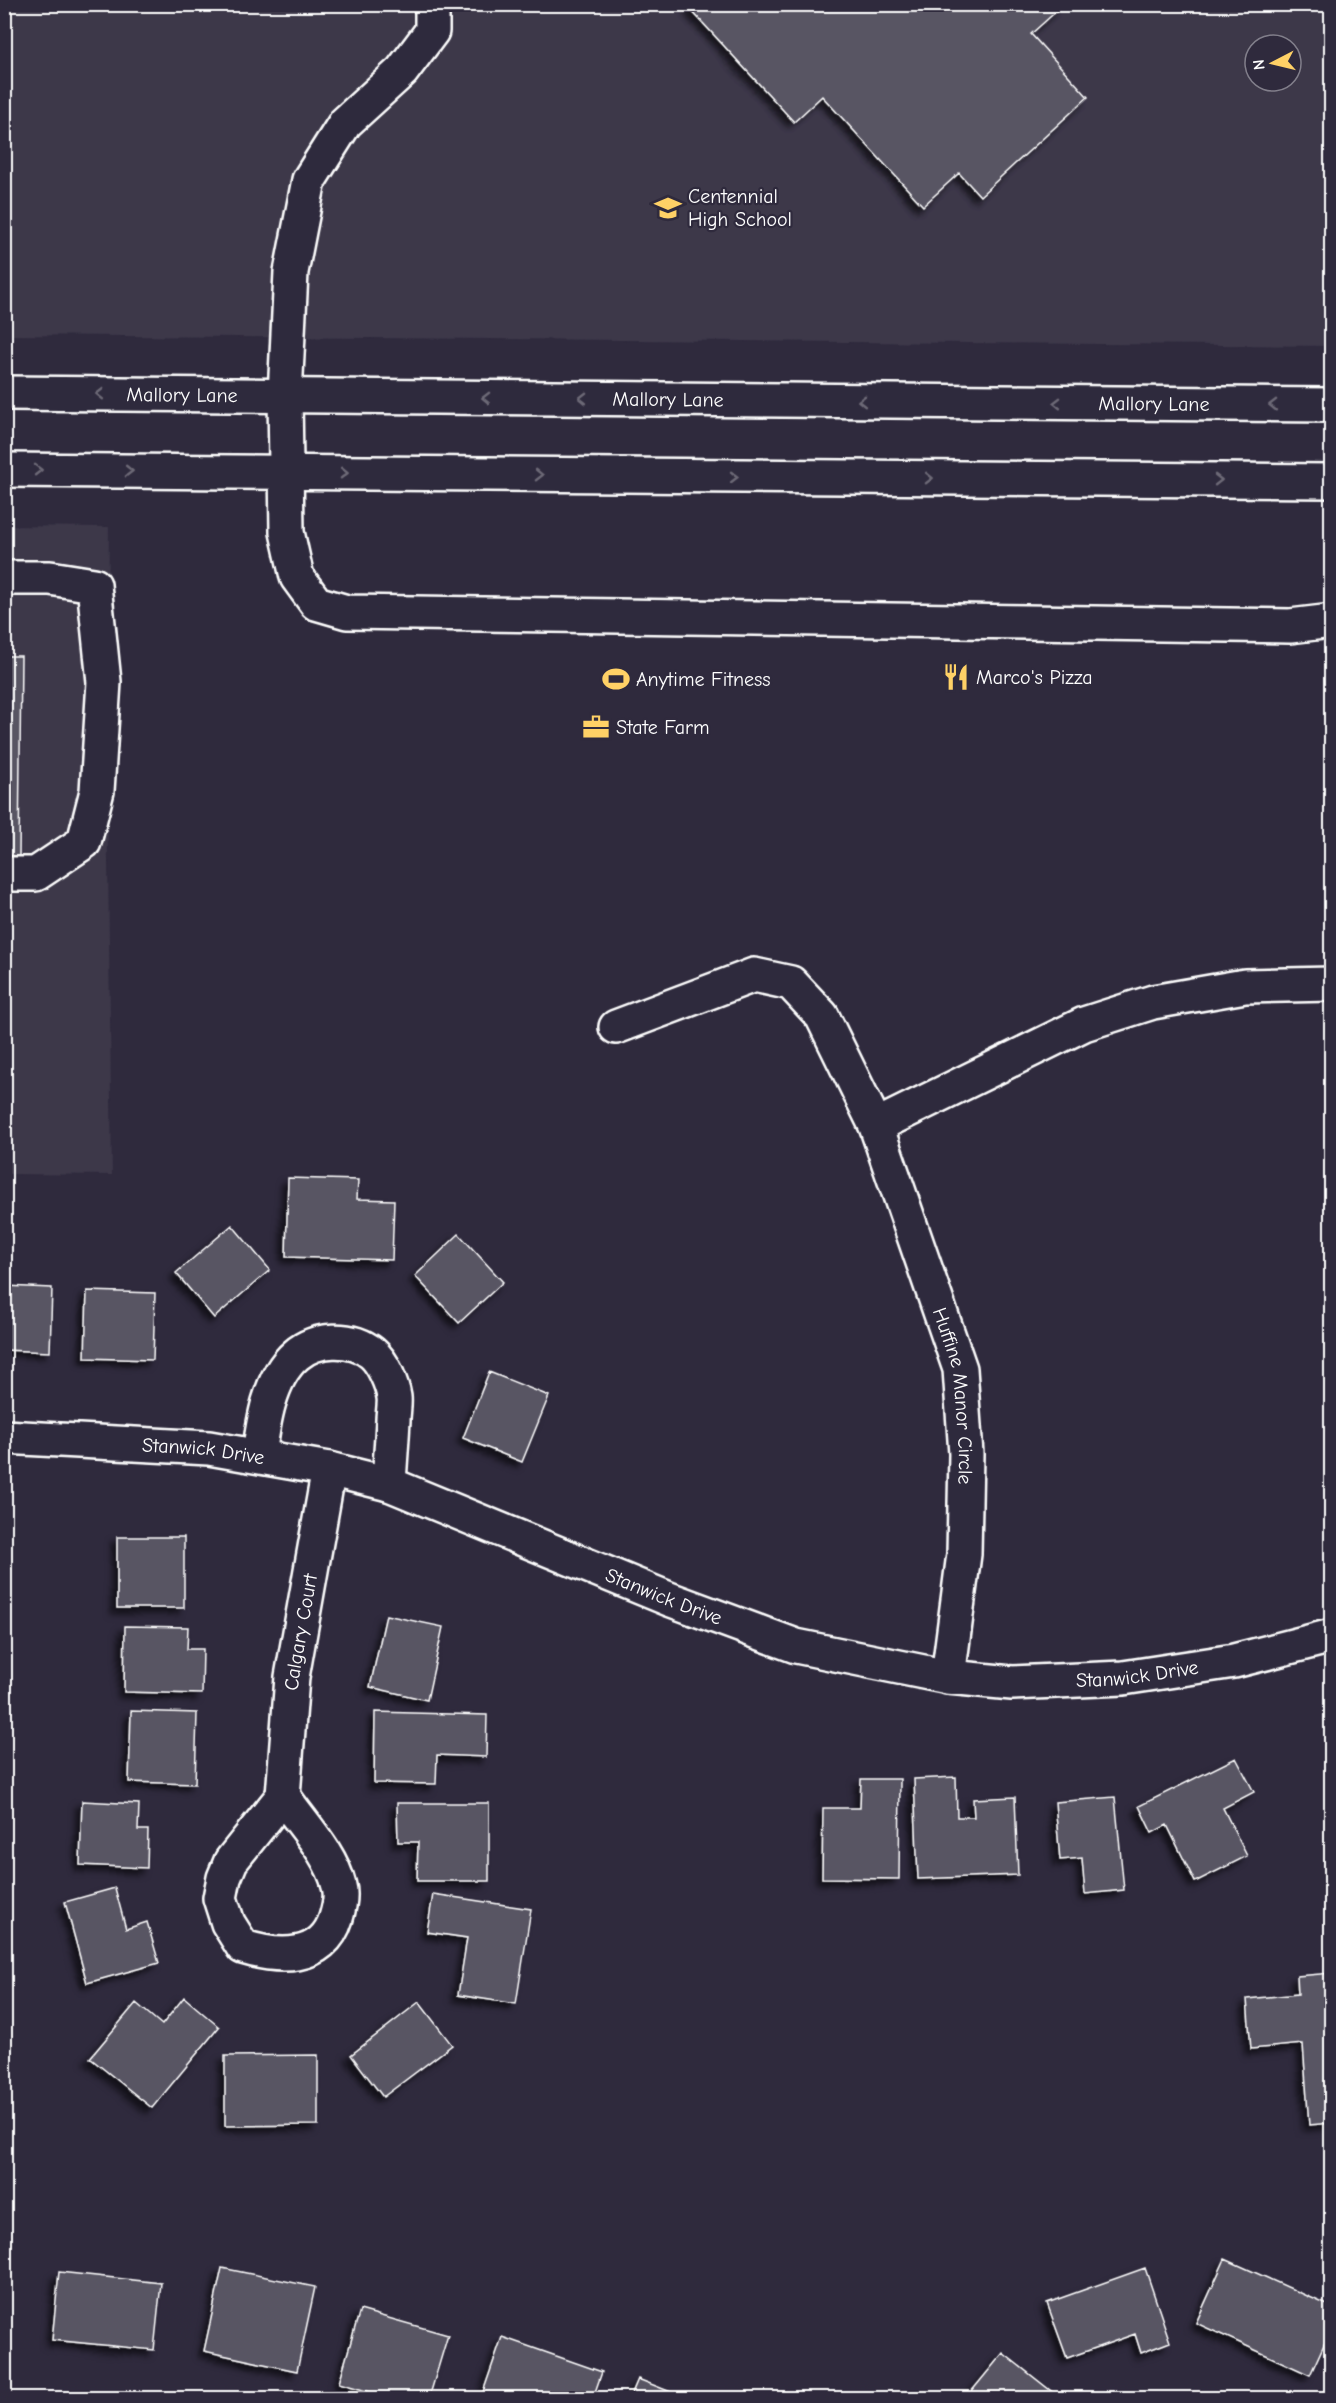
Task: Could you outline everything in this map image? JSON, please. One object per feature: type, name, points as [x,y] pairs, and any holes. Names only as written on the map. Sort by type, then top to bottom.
[{"type":"street","points":[[432,4],[432,31],[402,71],[345,123],[309,180],[291,272],[285,396],[287,532],[297,577],[316,603],[347,612],[1290,626],[1332,621]]},
{"type":"street","name":"Mallory Lane","points":[[4,393],[1332,405]]},
{"type":"street","points":[[4,470],[1332,481]]},
{"type":"street","points":[[4,578],[50,578],[94,585],[105,682],[96,791],[84,842],[36,874],[4,874]]},
{"type":"street","name":"Huffine Manor Circle","points":[[616,1027],[754,975],[791,983],[822,1016],[876,1126],[960,1369],[966,1454],[964,1554],[948,1677]]},
{"type":"street","points":[[876,1126],[1084,1024],[1153,1002],[1245,986],[1332,984]]},
{"type":"street","points":[[259,1456],[267,1409],[285,1367],[296,1355],[318,1342],[335,1341],[354,1345],[372,1353],[386,1372],[394,1398],[389,1484]]},
{"type":"street","name":"Stanwick Drive","points":[[4,1437],[210,1448],[329,1469],[389,1484],[669,1599],[796,1646],[948,1677],[1012,1683],[1123,1678],[1234,1661],[1332,1636]]},
{"type":"street","name":"Calgary Court","points":[[283,1796],[292,1677],[329,1469]]},
{"type":"street","points":[[283,1796],[332,1867],[340,1888],[339,1909],[334,1925],[324,1942],[305,1951],[268,1955],[243,1947],[228,1923],[220,1898],[224,1878],[231,1862],[283,1796]]},
{"type":"shaded area","name":"Centennial High School","points":[[5,5],[1331,5],[1331,346],[5,335]]},
{"type":"shaded area","points":[[5,526],[109,527],[107,781],[112,1175],[5,1174]]},
{"type":"building","points":[[695,4],[1057,4],[1060,8],[1031,34],[1088,97],[980,196],[959,173],[923,206],[822,96],[794,122],[690,9]]},
{"type":"building","points":[[4,656],[21,656],[19,856],[4,855]]},
{"type":"building","points":[[288,1178],[358,1180],[357,1199],[394,1200],[392,1260],[286,1257]]},
{"type":"building","points":[[232,1225],[270,1270],[214,1318],[176,1273]]},
{"type":"building","points":[[459,1234],[503,1282],[459,1323],[415,1276]]},
{"type":"building","points":[[4,1286],[52,1288],[50,1352],[4,1350]]},
{"type":"building","points":[[87,1291],[155,1293],[153,1360],[85,1358]]},
{"type":"building","points":[[489,1372],[549,1396],[522,1462],[463,1438]]},
{"type":"building","points":[[117,1537],[184,1537],[184,1608],[117,1608]]},
{"type":"building","points":[[386,1615],[443,1627],[427,1700],[370,1687]]},
{"type":"building","points":[[125,1626],[188,1627],[187,1649],[203,1649],[202,1694],[124,1692]]},
{"type":"building","points":[[131,1711],[197,1713],[195,1784],[129,1782]]},
{"type":"building","points":[[375,1712],[487,1715],[486,1757],[437,1755],[436,1784],[374,1783]]},
{"type":"building","points":[[1236,1758],[1254,1792],[1223,1808],[1247,1856],[1195,1882],[1167,1825],[1152,1833],[1139,1806]]},
{"type":"building","points":[[956,1777],[957,1817],[974,1817],[973,1799],[1015,1797],[1018,1875],[918,1879],[914,1779]]},
{"type":"building","points":[[861,1779],[900,1779],[899,1879],[822,1878],[823,1808],[860,1808]]},
{"type":"building","points":[[1115,1797],[1124,1890],[1085,1894],[1082,1858],[1060,1860],[1055,1802]]},
{"type":"building","points":[[82,1801],[139,1804],[138,1830],[148,1830],[147,1868],[80,1865]]},
{"type":"building","points":[[397,1803],[489,1803],[489,1881],[417,1881],[418,1842],[398,1842]]},
{"type":"building","points":[[115,1888],[126,1929],[147,1922],[159,1963],[87,1983],[65,1902]]},
{"type":"building","points":[[433,1894],[531,1909],[516,2004],[458,1995],[467,1938],[427,1932]]},
{"type":"building","points":[[1332,1973],[1332,2123],[1309,2125],[1303,2044],[1251,2049],[1247,1999],[1298,1994],[1297,1976]]},
{"type":"building","points":[[184,1997],[219,2027],[152,2108],[90,2058],[136,2003],[162,2025]]},
{"type":"building","points":[[419,2002],[452,2045],[383,2097],[351,2055]]},
{"type":"building","points":[[318,2055],[318,2125],[225,2126],[225,2056]]},
{"type":"building","points":[[1225,2259],[1332,2307],[1332,2327],[1310,2375],[1196,2323]]},
{"type":"building","points":[[222,2268],[315,2287],[297,2371],[204,2351]]},
{"type":"building","points":[[1145,2268],[1170,2342],[1141,2353],[1135,2334],[1067,2358],[1047,2303]]},
{"type":"building","points":[[59,2272],[161,2283],[154,2350],[52,2340]]},
{"type":"building","points":[[360,2310],[448,2335],[429,2398],[391,2398],[339,2383]]},
{"type":"building","points":[[502,2337],[602,2372],[593,2398],[481,2398]]},
{"type":"building","points":[[1003,2353],[1060,2398],[966,2398]]},
{"type":"building","points":[[638,2379],[686,2398],[630,2398]]},
{"type":"place","name":"Centennial High School","points":[[668,208]]},
{"type":"place","name":"Marco's Pizza","points":[[956,677]]},
{"type":"place","name":"Anytime Fitness","points":[[616,679]]},
{"type":"place","name":"State Farm","points":[[596,727]]}]
